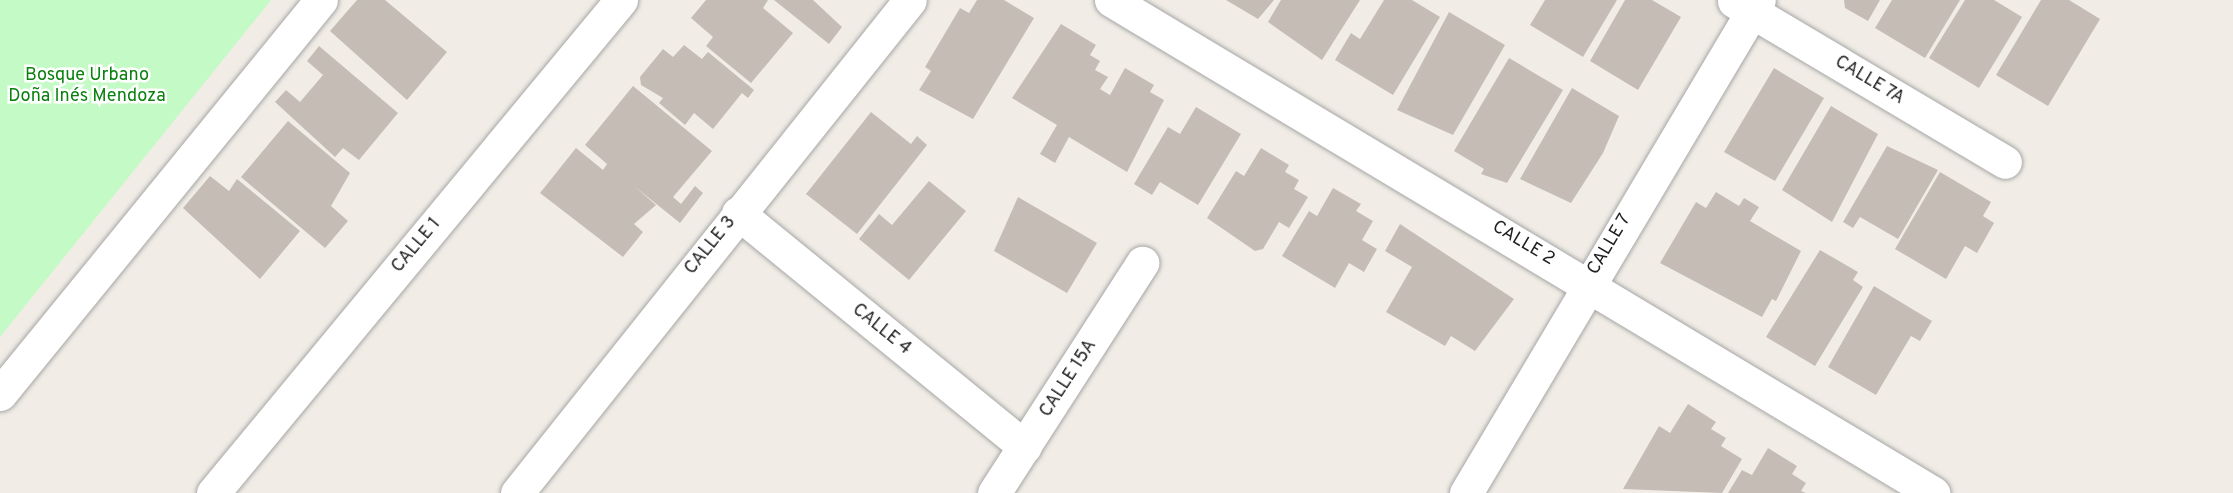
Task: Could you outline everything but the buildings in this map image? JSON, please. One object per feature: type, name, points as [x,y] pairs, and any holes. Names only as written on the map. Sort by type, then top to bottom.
[{"type":"street","points":[[0,394],[321,0]]},
{"type":"street","name":"CALLE 1","points":[[213,493],[621,0]]},
{"type":"street","name":"CALLE 3","points":[[517,493],[910,0]]},
{"type":"street","name":"CALLE 2","points":[[1111,0],[1587,282],[1933,493]]},
{"type":"street","name":"CALLE 7","points":[[1466,493],[1747,4]]},
{"type":"street","name":"CALLE 7A","points":[[1747,4],[2005,162]]},
{"type":"street","name":"CALLE 4","points":[[738,213],[1025,447]]},
{"type":"street","name":"CALLE 15A","points":[[994,493],[1142,263]]},
{"type":"green space","name":"Bosque Urbano Doña Inés Mendoza","points":[[0,0],[271,0],[0,337]]}]
